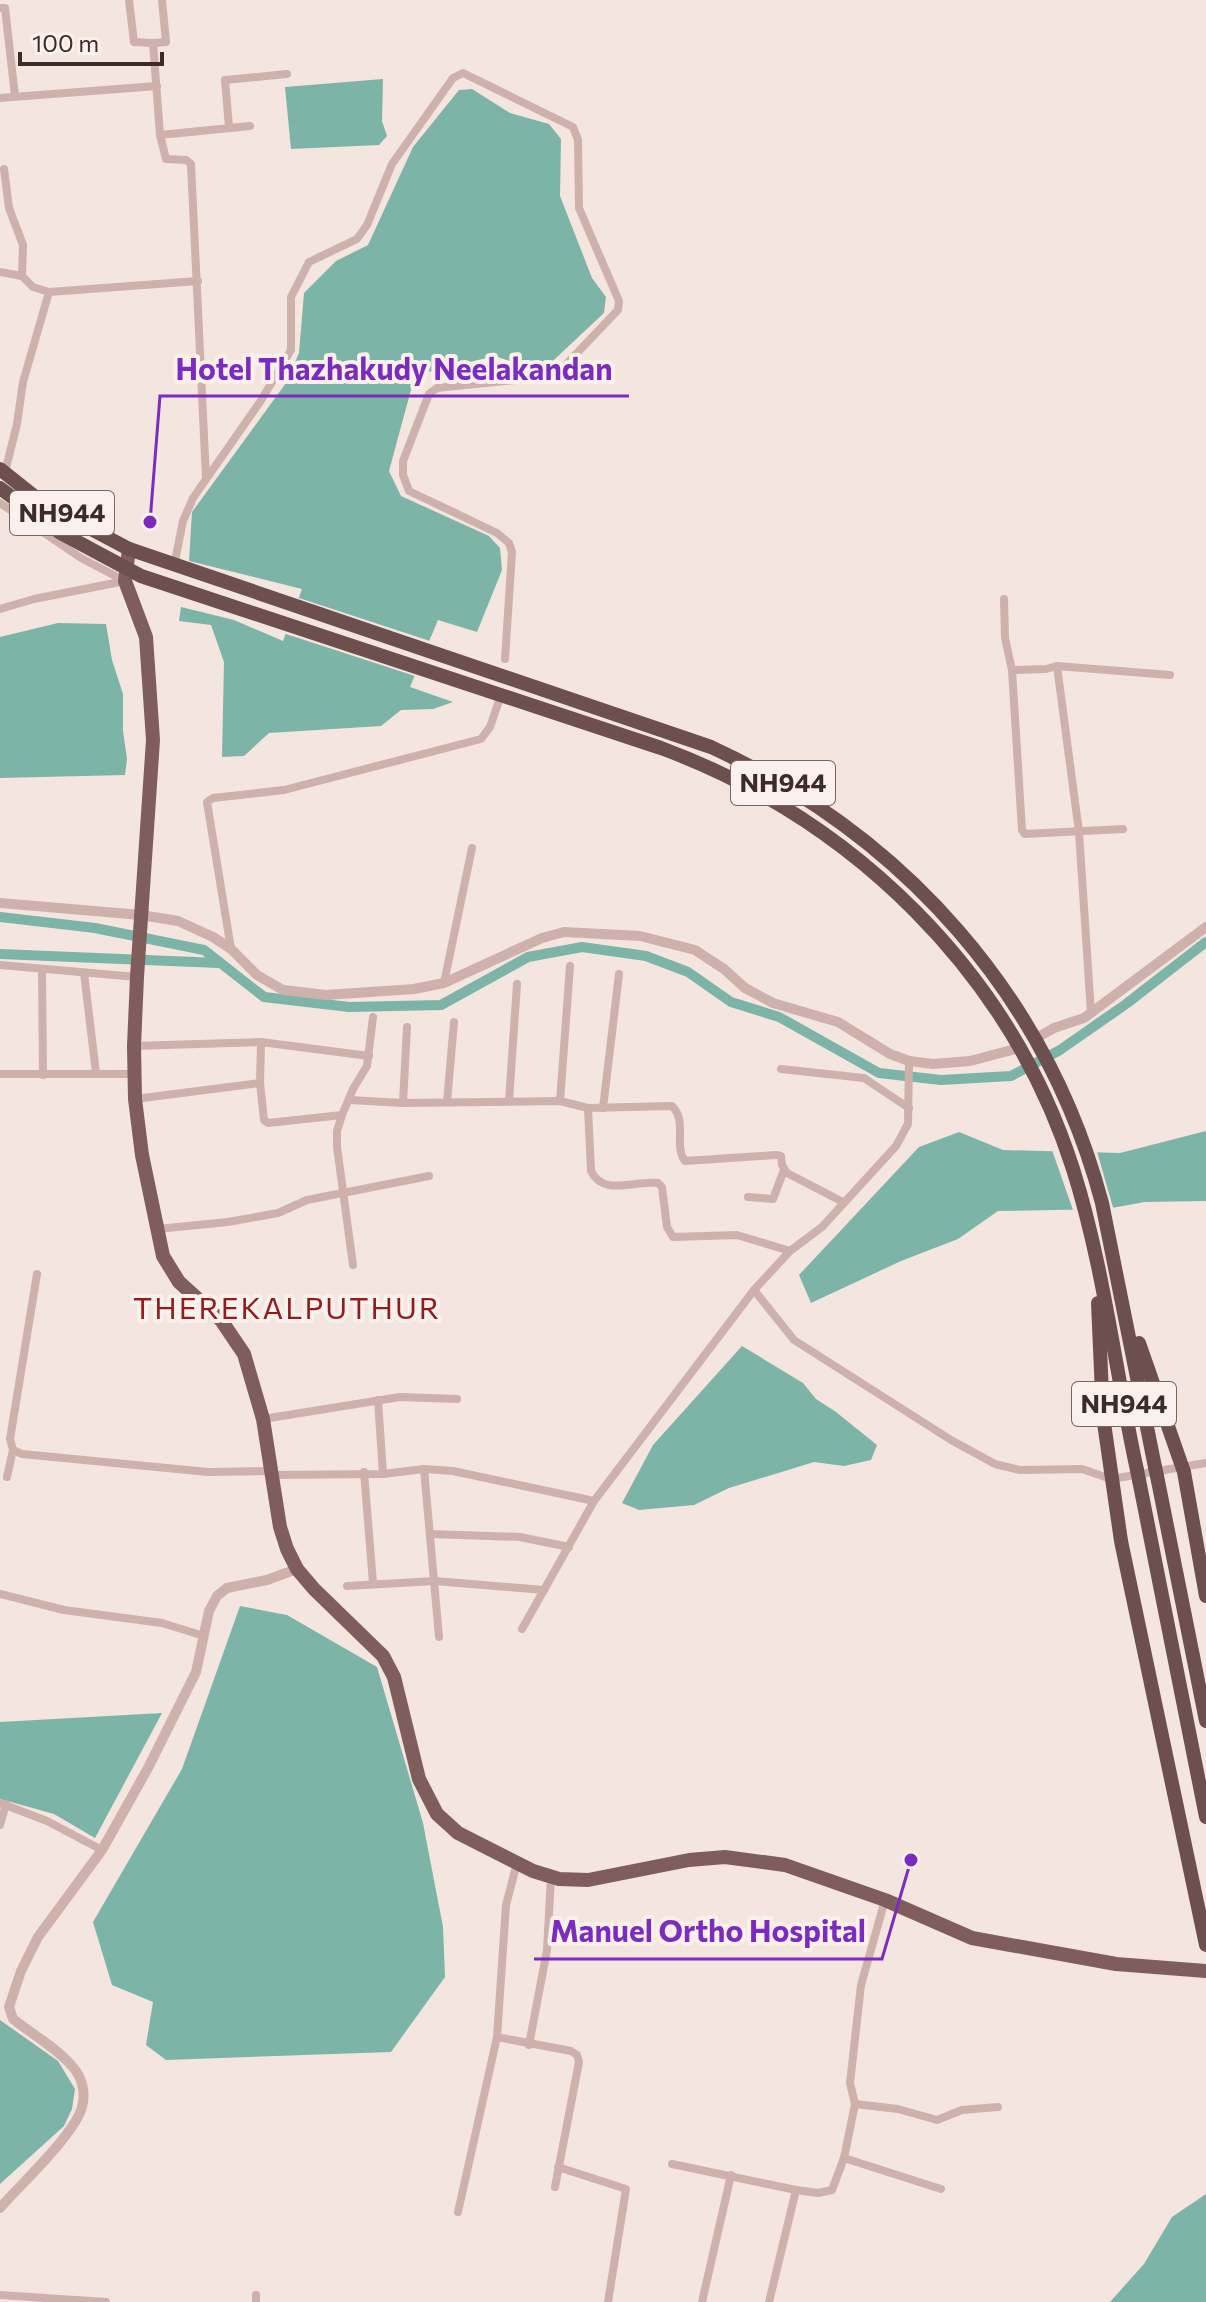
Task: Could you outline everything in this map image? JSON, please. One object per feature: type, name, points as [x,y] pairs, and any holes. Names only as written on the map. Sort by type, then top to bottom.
[{"type":"highway","name":"NH944","points":[[2,471],[44,504],[129,549],[691,739],[739,760],[797,792],[862,837],[933,901],[984,962],[1038,1044],[1083,1141],[1112,1246],[1206,1721]]},
{"type":"highway","name":"NH944","points":[[0,488],[59,532],[125,575],[285,623],[709,767],[749,786],[815,826],[871,868],[933,929],[972,976],[1021,1052],[1065,1146],[1094,1248],[1206,1817]]},
{"type":"highway","points":[[1098,1272],[1100,1368],[1111,1479],[1135,1612],[1206,1945]]},
{"type":"highway","points":[[1119,1282],[1183,1467],[1206,1596]]},
{"type":"main road","points":[[129,549],[125,575],[146,637],[153,740],[137,972],[135,1099],[142,1155],[163,1256],[179,1282],[221,1320],[244,1354],[263,1419],[280,1527],[297,1569],[383,1656],[394,1677],[419,1779],[437,1814],[458,1833],[551,1877],[588,1880],[689,1860],[725,1857],[785,1865],[885,1900],[972,1938],[1116,1964],[1206,1971]]},
{"type":"street","points":[[129,0],[134,42],[153,43],[166,42],[162,0]]},
{"type":"street","points":[[0,8],[5,8],[15,96]]},
{"type":"street","points":[[153,43],[160,135],[166,159],[186,160],[191,164],[206,479]]},
{"type":"street","points":[[174,566],[183,521],[193,498],[260,402],[291,350],[291,297],[309,262],[357,239],[367,225],[392,164],[453,78],[463,73],[573,127],[578,140],[579,208],[619,301],[618,310],[555,376],[437,388],[429,394],[403,461],[403,475],[409,491],[497,533],[509,543],[512,552],[505,659]]},
{"type":"street","points":[[229,127],[225,80],[287,74]]},
{"type":"street","points":[[0,98],[157,86]]},
{"type":"street","points":[[160,135],[250,126]]},
{"type":"street","points":[[4,169],[9,208],[23,245],[22,276]]},
{"type":"street","points":[[0,272],[22,276],[33,287],[49,292],[198,281]]},
{"type":"street","points":[[2,471],[17,424],[23,382],[49,292]]},
{"type":"street","points":[[0,503],[81,558],[125,575]]},
{"type":"street","points":[[0,609],[125,575]]},
{"type":"street","points":[[1004,599],[1005,638],[1012,670],[1022,830],[1025,834],[1123,829]]},
{"type":"street","points":[[1012,670],[1057,666],[1170,675]]},
{"type":"street","points":[[1057,666],[1079,832],[1091,1013]]},
{"type":"street","points":[[231,949],[207,802],[213,798],[284,790],[481,739],[490,727],[501,695]]},
{"type":"street","points":[[444,983],[472,848]]},
{"type":"street","points":[[0,903],[140,920],[178,921],[213,937],[231,949],[257,975],[283,990],[326,995],[414,989],[444,983],[542,938],[564,932],[640,936],[695,950],[724,969],[745,988],[773,1003],[838,1022],[909,1067],[1021,1052]]},
{"type":"street","points":[[1038,1044],[1054,1028],[1091,1013],[1206,927]]},
{"type":"street","points":[[0,965],[84,973],[137,972]]},
{"type":"street","points":[[560,1101],[570,966]]},
{"type":"street","points":[[42,969],[43,1075]]},
{"type":"street","points":[[84,973],[96,1073]]},
{"type":"street","points":[[603,1108],[619,974]]},
{"type":"street","points":[[509,1101],[517,984]]},
{"type":"street","points":[[353,1265],[337,1131],[369,1056],[373,1017]]},
{"type":"street","points":[[447,1102],[454,1022]]},
{"type":"street","points":[[403,1103],[407,1027]]},
{"type":"street","points":[[261,1042],[260,1083],[264,1120],[268,1123],[342,1115]]},
{"type":"street","points":[[134,1046],[261,1042],[369,1056]]},
{"type":"street","points":[[522,1629],[594,1501],[754,1290],[790,1251],[822,1227],[896,1146],[908,1124],[909,1067]]},
{"type":"street","points":[[781,1069],[864,1078],[909,1108]]},
{"type":"street","points":[[0,1074],[134,1074]]},
{"type":"street","points":[[135,1099],[260,1083]]},
{"type":"street","points":[[349,1100],[403,1103],[560,1101],[588,1108],[672,1106],[680,1118],[680,1151],[685,1161],[781,1156],[784,1170],[773,1199],[748,1197]]},
{"type":"street","points":[[588,1108],[591,1171],[595,1179],[606,1185],[658,1183],[662,1187],[667,1227],[673,1237],[737,1235],[790,1251]]},
{"type":"street","points":[[784,1170],[843,1202]]},
{"type":"street","points":[[157,1229],[278,1213],[307,1200],[429,1176]]},
{"type":"street","points":[[7,1477],[13,1450],[10,1439],[37,1274]]},
{"type":"street","points":[[754,1290],[794,1340],[951,1440],[995,1464],[1020,1470],[1082,1469],[1111,1479],[1206,1463]]},
{"type":"street","points":[[263,1419],[378,1400],[457,1399]]},
{"type":"street","points":[[378,1400],[383,1474]]},
{"type":"street","points":[[13,1450],[22,1454],[208,1472],[383,1474],[424,1469],[453,1471],[594,1501]]},
{"type":"street","points":[[424,1469],[439,1637]]},
{"type":"street","points":[[364,1472],[373,1583]]},
{"type":"street","points":[[430,1534],[520,1537],[569,1547]]},
{"type":"street","points":[[0,2208],[72,2127],[82,2108],[84,2094],[71,2064],[13,2019],[4,2007],[38,1937],[102,1850],[148,1768],[196,1672],[209,1611],[217,1596],[227,1588],[267,1580],[297,1569]]},
{"type":"street","points":[[347,1586],[435,1581],[544,1590]]},
{"type":"street","points":[[0,1594],[64,1610],[162,1623],[204,1636]]},
{"type":"street","points":[[0,1825],[3,1804],[47,1821],[102,1850]]},
{"type":"street","points":[[458,2212],[497,2037],[506,1905],[517,1863]]},
{"type":"street","points":[[529,2045],[547,1950],[551,1877]]},
{"type":"street","points":[[672,2164],[796,2190],[818,2193],[832,2190],[844,2158],[855,2104],[850,2083],[861,1985],[885,1900]]},
{"type":"street","points":[[497,2037],[571,2051],[579,2058],[555,2187]]},
{"type":"street","points":[[855,2104],[898,2109],[937,2120],[962,2110],[998,2107]]},
{"type":"street","points":[[844,2158],[941,2189]]},
{"type":"street","points":[[558,2167],[626,2189],[608,2302]]},
{"type":"street","points":[[702,2302],[731,2175]]},
{"type":"street","points":[[769,2302],[796,2190]]},
{"type":"street","points":[[0,2295],[106,2302]]},
{"type":"water","points":[[383,79],[382,121],[387,136],[379,145],[291,149],[285,87]]},
{"type":"water","points":[[472,89],[510,113],[549,124],[561,139],[560,196],[592,278],[606,297],[604,313],[541,372],[495,356],[415,375],[389,471],[401,496],[489,536],[500,548],[502,570],[477,632],[438,620],[410,687],[453,702],[433,709],[401,710],[381,726],[269,733],[244,756],[222,757],[224,662],[211,625],[179,621],[181,607],[234,620],[283,641],[302,589],[189,561],[192,512],[286,383],[299,353],[304,293],[336,261],[368,245],[413,147],[459,90]]},
{"type":"water","points":[[58,623],[106,624],[112,660],[123,694],[125,775],[0,778],[0,637]]},
{"type":"water","points":[[1206,1131],[1206,1201],[1145,1202],[1106,1209],[998,1211],[958,1239],[901,1261],[811,1303],[799,1275],[919,1147],[959,1132],[1003,1150],[1120,1153]]},
{"type":"water","points":[[742,1346],[803,1383],[816,1399],[877,1445],[871,1460],[844,1466],[814,1462],[729,1488],[694,1505],[639,1510],[622,1503],[653,1445]]},
{"type":"water","points":[[240,1606],[287,1615],[377,1667],[423,1823],[443,1927],[445,1977],[391,2052],[166,2060],[146,2045],[153,2002],[112,1985],[93,1922],[182,1769]]},
{"type":"water","points":[[162,1713],[95,1838],[54,1814],[0,1799],[0,1722]]},
{"type":"water","points":[[0,2020],[58,2061],[75,2089],[72,2109],[64,2126],[0,2184]]},
{"type":"water","points":[[1206,2194],[1206,2302],[1110,2302],[1144,2264],[1172,2217]]},
{"type":"pier","points":[[296,597],[433,642],[418,677],[283,633]]},
{"type":"pier","points":[[1096,1148],[1114,1211],[1074,1213],[1052,1150]]},
{"type":"waterway","points":[[0,917],[95,928],[204,950],[264,997],[349,1007],[441,1005],[528,957],[582,947],[646,956],[688,972],[731,1002],[779,1017],[879,1073],[941,1080],[1011,1076],[1060,1050],[1206,942]]},
{"type":"waterway","points":[[0,954],[219,963]]},
{"type":"place","name":"Hotel Thazhakudy Neelakandan","points":[[150,522]]},
{"type":"place","name":"Manuel Ortho Hospital","points":[[911,1860]]},
{"type":"district","name":"THEREKALPUTHUR","points":[[287,1309]]}]
